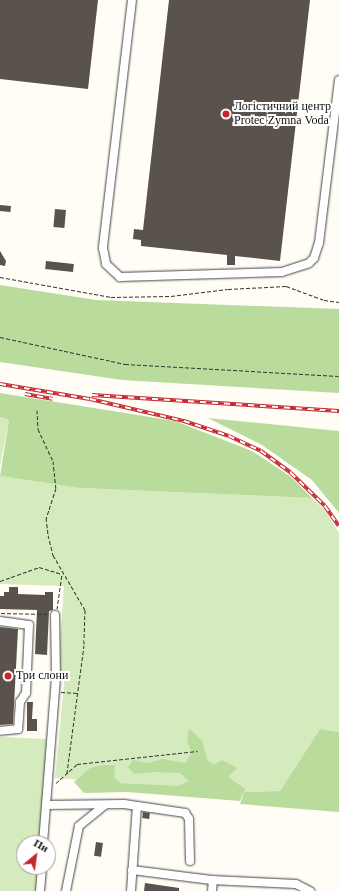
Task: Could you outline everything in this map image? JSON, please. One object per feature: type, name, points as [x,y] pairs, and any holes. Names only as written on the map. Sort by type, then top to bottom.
[{"type":"street","points":[[132,0],[103,248],[106,264],[120,277],[282,272],[309,263],[314,258],[319,243],[339,80]]},
{"type":"street","points":[[44,835],[55,691],[55,614]]},
{"type":"street","points":[[0,621],[29,624],[26,693],[20,702],[18,729],[0,731]]},
{"type":"street","points":[[66,891],[79,826],[105,805]]},
{"type":"street","points":[[46,806],[137,806],[185,813],[189,819],[190,861]]},
{"type":"street","points":[[131,891],[137,806]]},
{"type":"street","points":[[132,870],[213,880],[296,884],[310,891]]},
{"type":"street","points":[[40,891],[41,875]]},
{"type":"street","points":[[212,891],[213,880]]},
{"type":"path","points":[[0,277],[111,297],[171,296],[228,289],[286,286],[324,300],[339,302]]},
{"type":"path","points":[[0,338],[125,364],[339,376]]},
{"type":"path","points":[[37,410],[38,429],[53,461],[56,488],[46,518],[48,535],[53,555],[62,574],[85,610],[78,693],[67,773]]},
{"type":"path","points":[[0,581],[39,567],[62,574]]},
{"type":"path","points":[[0,613],[55,614],[62,574]]},
{"type":"path","points":[[55,691],[78,693]]},
{"type":"path","points":[[48,791],[78,764],[197,752]]},
{"type":"green space","points":[[0,285],[96,300],[339,309],[339,393],[122,380],[0,362]]},
{"type":"green space","points":[[0,393],[175,421],[252,451],[291,477],[312,498],[80,488],[0,476],[9,420],[0,417]]},
{"type":"green space","points":[[0,417],[9,420],[0,466]]},
{"type":"green space","points":[[208,418],[339,431],[339,513],[312,480],[262,445]]},
{"type":"green space","points":[[0,476],[80,488],[312,498],[324,509],[339,533],[339,732],[320,729],[280,791],[244,792],[55,778],[65,674],[58,672],[64,586],[0,584]]},
{"type":"green space","points":[[189,728],[202,741],[208,761],[214,765],[222,760],[237,768],[228,777],[245,789],[240,801],[127,792],[84,793],[74,782],[90,768],[103,765],[115,765],[114,777],[120,783],[178,786],[189,781],[180,773],[157,772],[134,774],[128,767],[133,760],[147,763],[163,759],[185,763],[192,752],[187,742]]},
{"type":"green space","points":[[320,729],[339,732],[339,812],[240,804],[244,792],[280,791]]},
{"type":"green space","points":[[0,737],[48,739],[40,835],[16,835],[16,875],[37,875],[36,891],[0,891]]},
{"type":"building","points":[[0,0],[98,0],[88,89],[0,79]]},
{"type":"building","name":"Логістичний центр Protec Zymna Voda","points":[[169,0],[310,0],[280,261],[235,256],[235,265],[227,265],[227,255],[141,246],[141,240],[133,239],[134,229],[143,230]]},
{"type":"building","points":[[0,205],[11,206],[10,212],[0,211]]},
{"type":"building","points":[[55,209],[66,210],[64,228],[53,227]]},
{"type":"building","points":[[0,251],[6,261],[5,266],[0,265]]},
{"type":"building","points":[[46,261],[74,264],[73,272],[45,269]]},
{"type":"building","points":[[9,587],[18,587],[18,594],[45,595],[45,592],[53,592],[53,610],[49,611],[47,655],[35,654],[37,610],[0,609],[0,596],[4,596],[4,592],[9,592]]},
{"type":"building","name":"Три слони","points":[[0,627],[18,629],[13,724],[0,725]]},
{"type":"building","points":[[27,702],[33,702],[32,719],[37,719],[37,731],[27,731]]},
{"type":"building","points":[[143,812],[150,813],[149,819],[142,818]]},
{"type":"building","points":[[96,842],[103,843],[101,857],[94,856]]},
{"type":"building","points":[[145,883],[179,888],[179,891],[144,891]]},
{"type":"railway","points":[[0,384],[90,399],[184,421],[229,436],[261,451],[291,473],[325,506],[339,526]]},
{"type":"railway","points":[[25,394],[53,399]]},
{"type":"railway","points":[[92,395],[339,411]]},
{"type":"place","name":"Логістичний центр Protec Zymna Voda","points":[[226,114]]},
{"type":"place","name":"Три слони","points":[[8,676]]}]
